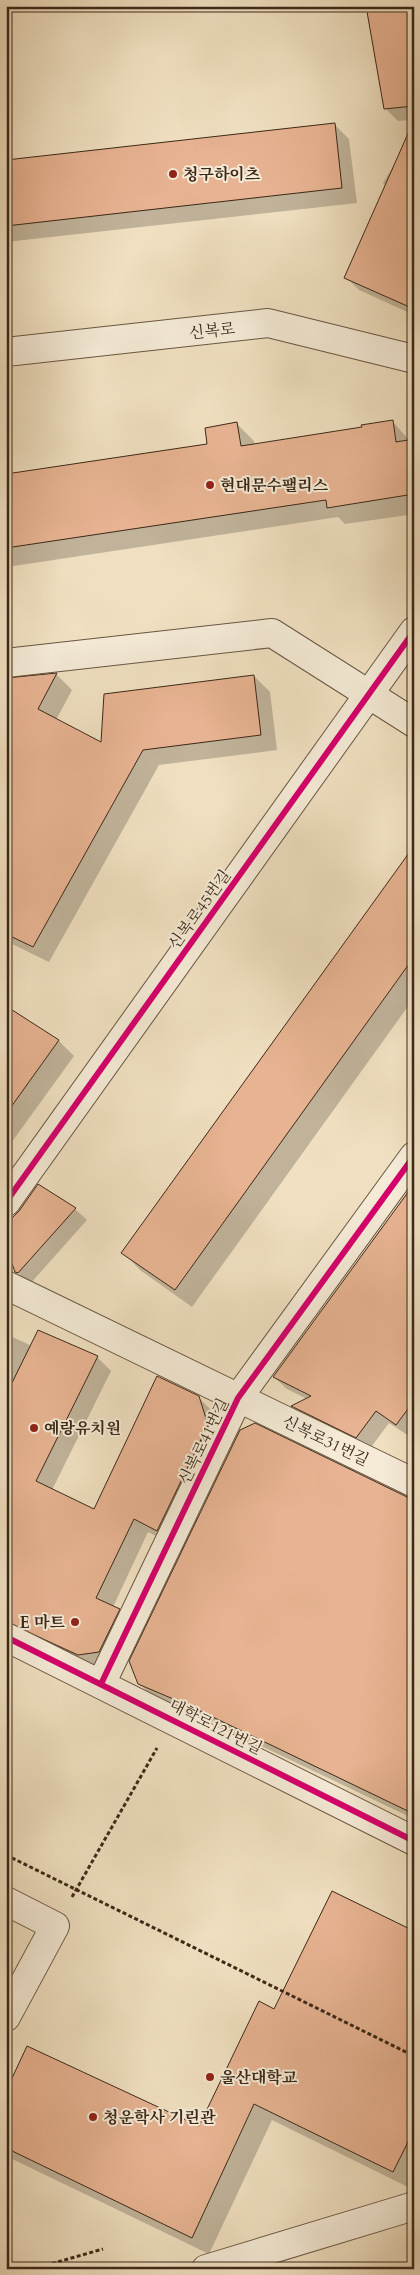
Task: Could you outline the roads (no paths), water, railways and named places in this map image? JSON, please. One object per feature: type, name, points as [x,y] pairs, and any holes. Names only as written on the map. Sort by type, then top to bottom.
[{"type":"street","name":"신복로","points":[[6,352],[268,323],[414,359]]},
{"type":"street","name":"신복로45번길","points":[[6,1202],[414,631]]},
{"type":"street","points":[[6,663],[272,633],[414,723]]},
{"type":"street","name":"신복로41번길","points":[[101,1684],[238,1398],[414,1156]]},
{"type":"street","name":"신복로31번길","points":[[6,1285],[414,1483]]},
{"type":"street","name":"대학로121번길","points":[[6,1637],[414,1841]]},
{"type":"street","points":[[6,1901],[56,1926],[6,2017]]},
{"type":"street","points":[[206,2269],[414,2206]]},
{"type":"place","name":"청구하이츠","points":[[173,174]]},
{"type":"place","name":"현대문수팰리스","points":[[210,485]]},
{"type":"place","name":"예랑유치원","points":[[34,1428]]},
{"type":"place","name":"E 마트","points":[[75,1622]]},
{"type":"place","name":"울산대학교","points":[[210,2077]]},
{"type":"place","name":"청운학사 기린관","points":[[93,2117]]}]
